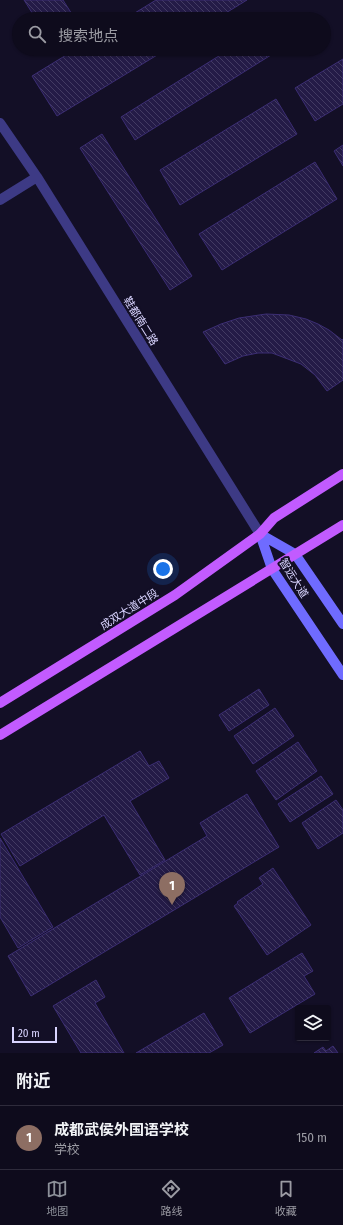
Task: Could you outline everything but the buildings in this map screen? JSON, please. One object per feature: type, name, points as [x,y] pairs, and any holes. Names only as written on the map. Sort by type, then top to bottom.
[{"type":"main road","name":"成双大道中段","points":[[0,703],[175,595],[260,534],[274,518],[343,474]]},
{"type":"main road","points":[[0,735],[343,525]]},
{"type":"main road","name":"智远大道","points":[[260,534],[295,554],[343,624]]},
{"type":"main road","name":"智远大道","points":[[260,534],[272,569],[343,675]]},
{"type":"street","name":"鞋都南二路","points":[[0,123],[37,177],[260,534]]},
{"type":"street","points":[[0,200],[37,177]]},
{"type":"place","name":"成都武侯外国语学校","points":[[172,905]]}]
